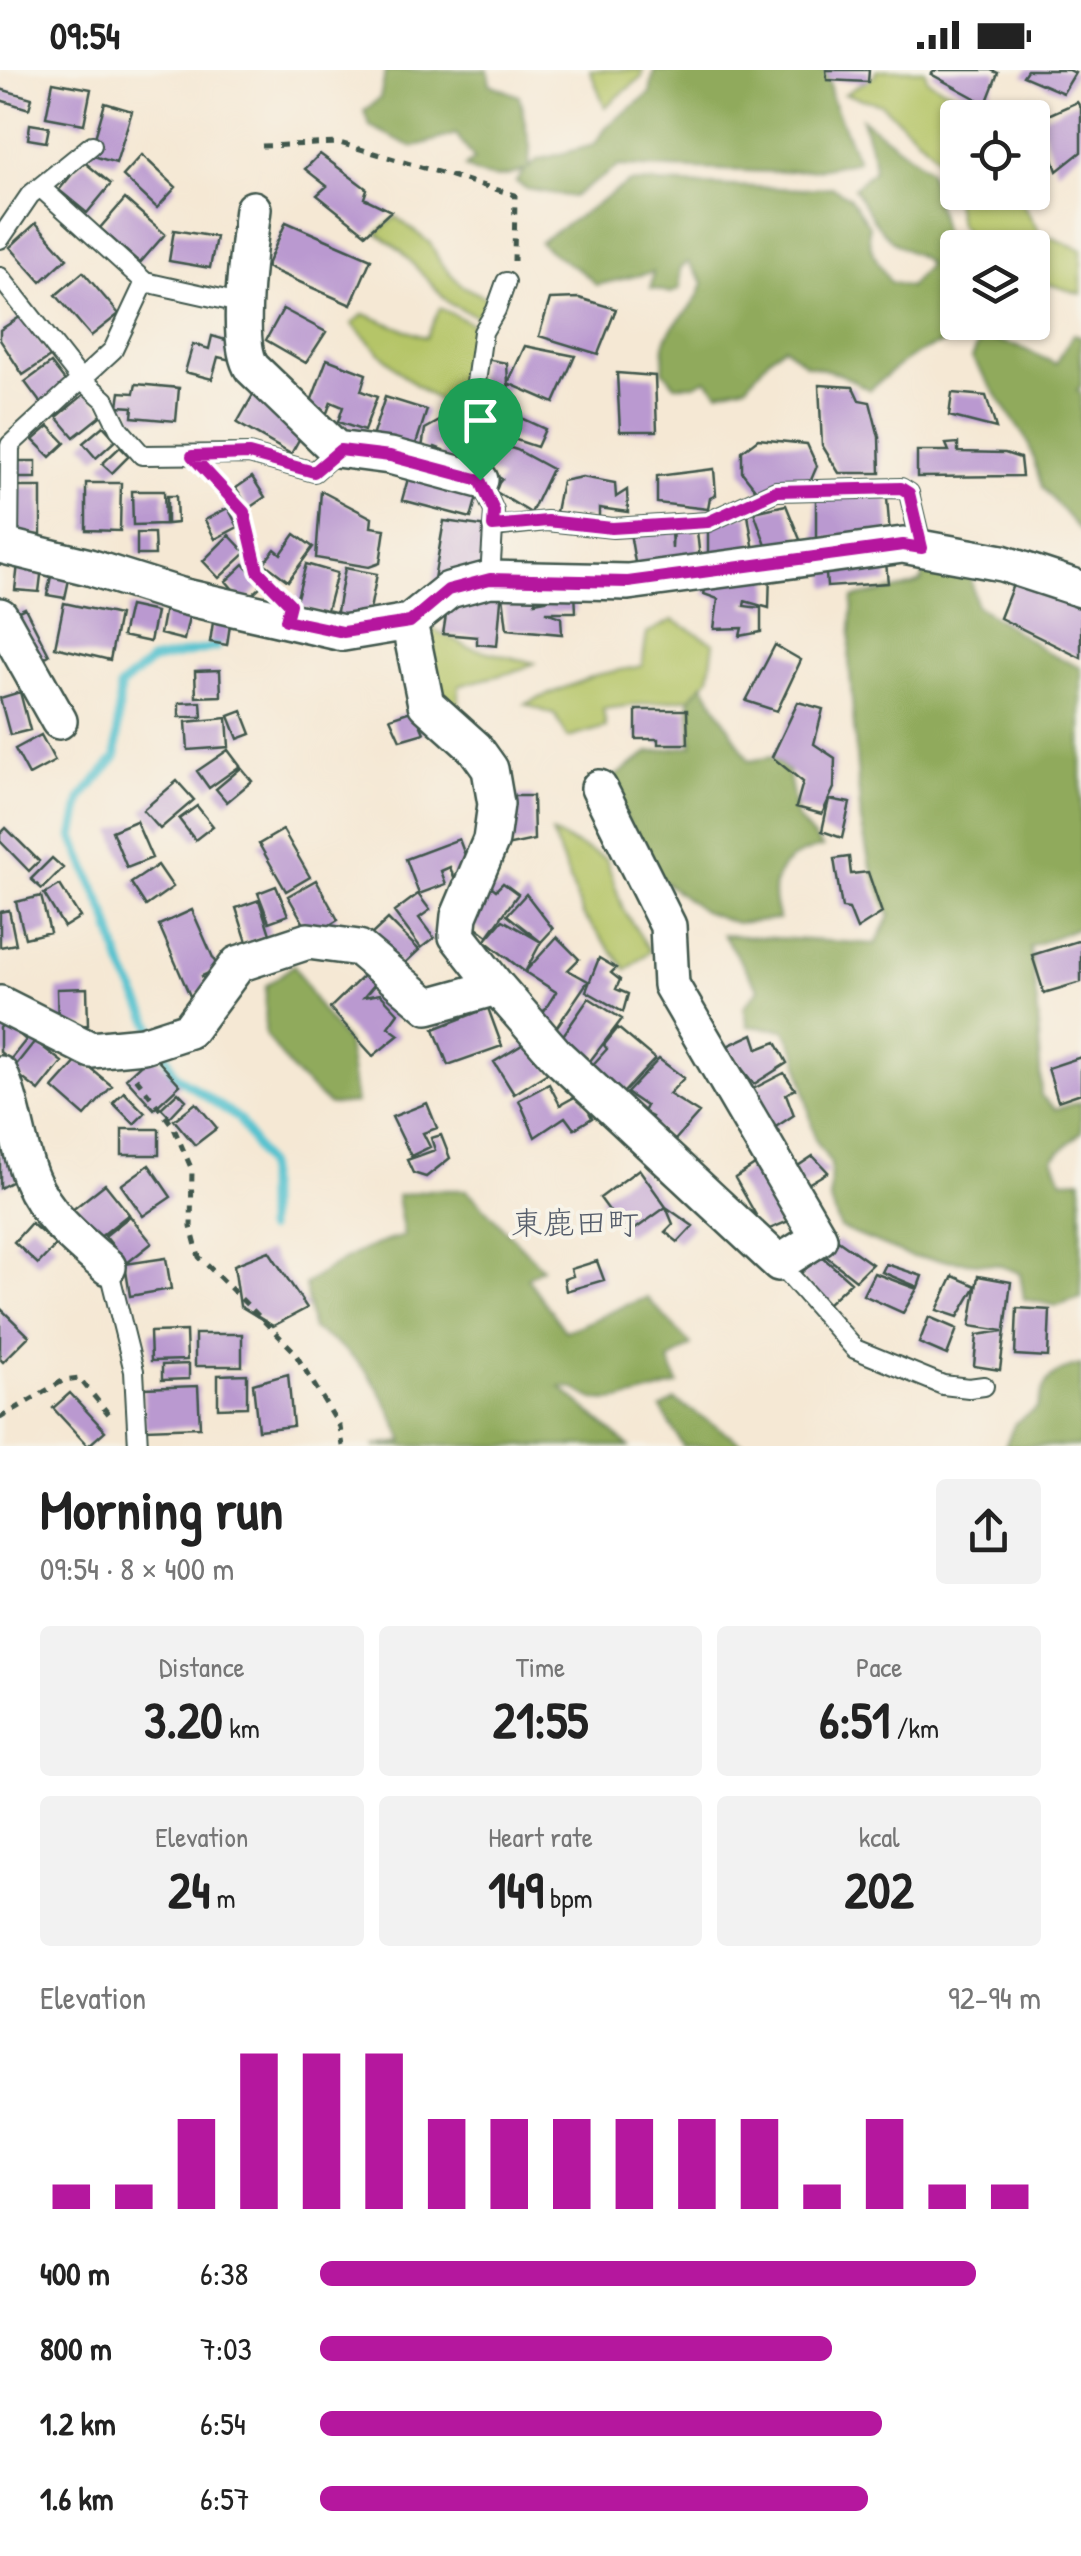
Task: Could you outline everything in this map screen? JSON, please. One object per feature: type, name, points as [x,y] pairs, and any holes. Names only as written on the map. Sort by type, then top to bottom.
[{"type":"street","points":[[253,210],[244,304],[245,358],[340,450],[390,456],[480,480]]},
{"type":"street","points":[[5,546],[180,596],[343,632],[410,622],[448,590],[490,579],[628,582],[903,545],[1002,563],[1081,588]]},
{"type":"street","points":[[0,616],[59,721]]},
{"type":"street","points":[[410,622],[426,704],[475,748],[490,769],[496,804],[491,840],[458,916],[457,936],[558,1056],[779,1263],[819,1238],[672,984],[668,926],[598,788]]},
{"type":"street","points":[[0,1004],[92,1050],[144,1045],[189,1030],[238,964],[308,941],[359,948],[428,1006],[497,987]]},
{"type":"street","points":[[0,1074],[9,1094],[31,1181],[63,1227],[108,1266]]},
{"type":"lane","points":[[0,239],[30,196],[92,145]]},
{"type":"lane","points":[[40,187],[144,282],[244,304]]},
{"type":"lane","points":[[0,277],[104,400],[119,430],[142,454],[249,454],[314,472],[340,450]]},
{"type":"lane","points":[[5,546],[10,445],[113,350],[144,282]]},
{"type":"lane","points":[[490,579],[494,511],[480,480],[488,441],[473,404],[483,332],[506,282]]},
{"type":"lane","points":[[493,526],[547,521],[612,528],[708,522],[776,491],[901,488],[909,493],[922,548]]},
{"type":"lane","points":[[779,1263],[855,1349],[942,1385],[984,1386]]},
{"type":"lane","points":[[108,1266],[134,1371],[138,1446]]},
{"type":"path","points":[[262,146],[340,143],[515,196],[514,266],[506,282]]},
{"type":"path","points":[[192,456],[244,512],[258,571],[290,604],[286,620]]},
{"type":"path","points":[[113,1048],[173,1126],[192,1170],[191,1227],[199,1257],[294,1350],[340,1427],[343,1446]]},
{"type":"path","points":[[0,1418],[64,1380],[80,1378],[113,1419]]},
{"type":"green space","points":[[386,70],[488,70],[490,84],[519,96],[530,146],[529,168],[537,160],[594,145],[606,127],[650,93],[654,70],[827,70],[832,99],[858,161],[773,172],[619,166],[573,197],[527,189],[516,182],[525,170],[494,177],[465,167],[474,159],[456,134],[413,147],[370,126],[364,111],[380,98]]},
{"type":"green space","points":[[590,70],[643,70],[642,77],[605,107]]},
{"type":"green space","points":[[876,70],[925,70],[927,80],[972,100],[940,100],[940,162],[881,104],[845,94],[875,75]]},
{"type":"green space","points":[[862,119],[929,170],[943,230],[940,340],[964,340],[920,352],[870,390],[838,373],[805,364],[784,346],[747,385],[718,392],[706,379],[695,385],[675,385],[663,370],[664,345],[695,301],[703,282],[688,262],[680,268],[680,288],[671,293],[651,288],[653,272],[596,285],[540,242],[630,182],[832,187],[849,197],[869,226],[871,248],[890,282],[909,287],[928,265],[886,235],[854,188],[873,171],[874,161]]},
{"type":"green space","points":[[956,210],[1026,210],[1038,230],[964,230]]},
{"type":"green space","points":[[396,217],[430,243],[440,262],[462,286],[491,300],[478,317],[450,304],[400,250],[377,233]]},
{"type":"green space","points":[[1050,237],[1081,249],[1081,294],[1050,284]]},
{"type":"green space","points":[[440,308],[476,326],[469,371],[462,384],[462,403],[453,408],[411,381],[352,324],[364,314],[426,338]]},
{"type":"green space","points":[[1073,334],[1081,336],[1081,386],[1077,390],[1081,393],[1081,532],[1042,487],[1028,442],[972,358],[980,340],[994,340],[1056,364]]},
{"type":"green space","points":[[928,563],[970,573],[976,605],[1050,654],[1081,668],[1081,926],[1030,947],[1038,1013],[1041,1096],[1056,1109],[1081,1102],[1081,1132],[1053,1158],[1062,1180],[1081,1179],[1081,1298],[1057,1306],[1024,1299],[1020,1273],[998,1265],[911,1257],[840,1228],[830,1200],[831,1164],[815,1139],[797,1055],[785,1030],[748,1026],[744,1007],[759,989],[723,935],[876,944],[890,916],[869,861],[861,821],[849,659],[853,598],[921,582]]},
{"type":"green space","points":[[416,620],[468,647],[534,663],[459,686],[459,710],[468,733],[442,712]]},
{"type":"green space","points":[[673,620],[714,643],[709,678],[690,698],[603,709],[606,727],[568,738],[555,715],[525,704],[596,675],[642,666],[647,633]]},
{"type":"green space","points":[[703,684],[749,761],[772,757],[788,770],[797,818],[822,847],[796,856],[780,871],[774,892],[779,919],[736,923],[703,911],[659,878],[624,815],[613,778],[649,752],[692,746],[690,698]]},
{"type":"green space","points":[[552,833],[606,859],[623,909],[650,951],[627,970],[583,915]]},
{"type":"green space","points":[[294,965],[347,1043],[356,1103],[329,1105],[295,1074],[265,1034],[266,986]]},
{"type":"green space","points":[[429,1190],[467,1190],[542,1268],[527,1278],[565,1331],[647,1298],[691,1345],[669,1361],[678,1384],[660,1390],[606,1401],[560,1387],[629,1446],[373,1446],[404,1442],[370,1376],[345,1351],[312,1329],[305,1285],[352,1255],[404,1236],[397,1196]]},
{"type":"green space","points":[[1081,1365],[1081,1446],[1005,1446],[1015,1423],[1037,1408],[1051,1378]]},
{"type":"green space","points":[[675,1400],[747,1446],[683,1446],[661,1408]]},
{"type":"building","points":[[826,70],[869,70],[868,82],[827,80]]},
{"type":"building","points":[[936,70],[998,73],[988,100],[979,100],[931,74]]},
{"type":"building","points":[[1027,70],[1075,73],[1063,93],[1023,76]]},
{"type":"building","points":[[53,82],[91,89],[84,124],[46,117]]},
{"type":"building","points":[[0,89],[32,98],[29,109],[0,100]]},
{"type":"building","points":[[1077,102],[1081,108],[1081,152],[1057,171],[1050,151],[1050,114]]},
{"type":"building","points":[[105,103],[132,111],[116,163],[90,155]]},
{"type":"building","points":[[30,124],[49,127],[46,142],[28,139]]},
{"type":"building","points":[[320,154],[367,189],[364,198],[391,211],[366,234],[317,195],[327,186],[305,169]]},
{"type":"building","points":[[142,155],[176,187],[157,208],[123,176]]},
{"type":"building","points":[[83,161],[111,184],[87,213],[59,190]]},
{"type":"building","points":[[125,199],[165,234],[140,263],[100,228]]},
{"type":"building","points":[[286,222],[371,259],[351,305],[266,267]]},
{"type":"building","points":[[36,223],[67,258],[41,282],[10,247]]},
{"type":"building","points":[[174,230],[216,237],[210,268],[169,261]]},
{"type":"building","points":[[83,272],[119,314],[91,336],[56,295]]},
{"type":"building","points":[[579,298],[616,309],[598,354],[539,336],[550,299]]},
{"type":"building","points":[[283,309],[326,332],[306,363],[266,340]]},
{"type":"building","points":[[23,315],[50,357],[23,375],[0,340],[0,330]]},
{"type":"building","points":[[212,336],[236,343],[231,360],[218,357],[212,379],[185,372],[193,344],[209,349]]},
{"type":"building","points":[[525,346],[575,356],[554,403],[508,383]]},
{"type":"building","points":[[480,358],[507,363],[509,390],[497,392],[495,400],[476,395]]},
{"type":"building","points":[[327,359],[366,374],[361,391],[377,397],[364,431],[338,422],[343,407],[331,402],[327,413],[309,407]]},
{"type":"building","points":[[51,363],[68,385],[42,405],[25,382]]},
{"type":"building","points":[[617,373],[655,376],[657,431],[620,431]]},
{"type":"building","points":[[136,384],[179,388],[176,421],[132,417],[133,407],[118,406],[120,392],[134,393]]},
{"type":"building","points":[[819,385],[853,387],[859,400],[870,402],[879,437],[880,473],[839,473],[822,445]]},
{"type":"building","points":[[87,392],[104,413],[74,437],[57,417]]},
{"type":"building","points":[[952,393],[986,396],[996,428],[949,416]]},
{"type":"building","points":[[253,395],[307,425],[291,454],[237,423]]},
{"type":"building","points":[[385,397],[427,410],[413,453],[371,440]]},
{"type":"building","points":[[497,407],[545,429],[537,447],[483,429]]},
{"type":"building","points":[[447,417],[480,434],[472,478],[441,462],[443,450],[435,447],[431,454],[422,448],[425,429]]},
{"type":"building","points":[[49,426],[65,443],[50,457],[33,440]]},
{"type":"building","points":[[103,426],[116,440],[96,458],[83,443]]},
{"type":"building","points":[[758,439],[807,444],[817,466],[811,480],[757,491],[742,472],[742,451]]},
{"type":"building","points":[[488,441],[517,450],[552,469],[531,513],[493,490],[502,479],[482,468]]},
{"type":"building","points":[[958,443],[958,452],[1005,453],[1020,458],[1022,476],[917,477],[917,451],[949,451],[946,444]]},
{"type":"building","points":[[120,447],[129,456],[112,473],[102,464]]},
{"type":"building","points":[[14,461],[36,461],[36,478],[14,478]]},
{"type":"building","points":[[411,468],[480,485],[471,518],[402,500]]},
{"type":"building","points":[[714,469],[716,495],[710,498],[708,509],[657,503],[657,476]]},
{"type":"building","points":[[252,477],[265,497],[249,508],[236,488]]},
{"type":"building","points":[[582,477],[615,483],[616,497],[627,490],[628,512],[599,508],[599,518],[556,512],[562,481]]},
{"type":"building","points":[[86,483],[121,483],[120,531],[86,530]]},
{"type":"building","points":[[18,487],[41,487],[41,535],[18,535]]},
{"type":"building","points":[[132,491],[164,491],[165,524],[133,525]]},
{"type":"building","points":[[321,491],[372,518],[371,527],[385,529],[380,563],[369,567],[316,558]]},
{"type":"building","points":[[816,491],[887,498],[890,535],[816,539]]},
{"type":"building","points":[[167,496],[176,496],[177,523],[167,524]]},
{"type":"building","points":[[786,505],[801,542],[768,551],[754,512]]},
{"type":"building","points":[[228,508],[238,527],[215,539],[205,520]]},
{"type":"building","points":[[748,515],[754,551],[708,556],[708,522]]},
{"type":"building","points":[[444,521],[489,527],[487,575],[433,585]]},
{"type":"building","points":[[673,524],[697,531],[700,559],[638,580],[629,527],[671,530],[672,549]]},
{"type":"building","points":[[137,533],[154,533],[155,555],[137,555]]},
{"type":"building","points":[[295,534],[313,547],[288,581],[264,563],[275,549],[281,554]]},
{"type":"building","points":[[229,535],[246,553],[219,578],[203,561]]},
{"type":"building","points":[[885,552],[888,583],[827,587],[825,562]]},
{"type":"building","points":[[18,564],[42,567],[39,592],[15,590]]},
{"type":"building","points":[[244,564],[262,585],[244,602],[226,581]]},
{"type":"building","points":[[306,564],[337,573],[326,614],[295,605]]},
{"type":"building","points":[[53,567],[71,570],[65,598],[47,595]]},
{"type":"building","points":[[345,568],[377,574],[368,620],[335,622]]},
{"type":"building","points":[[770,571],[769,608],[745,601],[744,606],[761,608],[761,632],[740,636],[742,628],[714,629],[718,599],[704,594],[708,580]]},
{"type":"building","points":[[1016,577],[1081,601],[1081,658],[1000,618]]},
{"type":"building","points":[[502,588],[536,590],[535,602],[546,600],[545,591],[575,592],[576,612],[546,612],[561,617],[562,634],[507,629]]},
{"type":"building","points":[[502,588],[497,646],[477,644],[477,637],[443,634],[448,603],[472,592]]},
{"type":"building","points":[[167,597],[192,602],[184,640],[160,634]]},
{"type":"building","points":[[64,603],[119,615],[110,660],[55,647]]},
{"type":"building","points":[[129,606],[156,612],[150,642],[122,636]]},
{"type":"building","points":[[25,608],[49,655],[33,664],[8,616]]},
{"type":"building","points":[[215,609],[232,611],[227,645],[210,642]]},
{"type":"building","points":[[775,645],[801,660],[777,711],[746,701]]},
{"type":"building","points":[[220,670],[221,696],[196,697],[195,671]]},
{"type":"building","points":[[20,692],[30,730],[10,735],[0,698]]},
{"type":"building","points":[[201,702],[202,717],[179,717],[179,703]]},
{"type":"building","points":[[798,702],[823,709],[814,744],[835,758],[834,788],[822,814],[796,807],[803,782],[772,757]]},
{"type":"building","points":[[414,710],[424,733],[400,740],[390,718]]},
{"type":"building","points":[[636,710],[687,710],[688,744],[636,739]]},
{"type":"building","points":[[242,711],[251,734],[238,739],[229,716]]},
{"type":"building","points":[[227,718],[229,747],[188,750],[186,722]]},
{"type":"building","points":[[41,735],[55,761],[29,775],[15,749]]},
{"type":"building","points":[[228,750],[240,766],[209,788],[197,771]]},
{"type":"building","points":[[241,768],[252,781],[227,802],[216,789]]},
{"type":"building","points":[[177,781],[194,800],[160,829],[143,810]]},
{"type":"building","points":[[507,796],[533,796],[534,840],[506,846]]},
{"type":"building","points":[[829,799],[850,803],[842,838],[822,831]]},
{"type":"building","points":[[197,806],[213,826],[195,840],[179,819]]},
{"type":"building","points":[[136,821],[152,858],[127,868],[112,831]]},
{"type":"building","points":[[6,828],[39,861],[29,871],[0,841]]},
{"type":"building","points":[[283,830],[310,877],[286,891],[259,844]]},
{"type":"building","points":[[459,839],[471,871],[454,878],[450,867],[441,871],[446,884],[419,894],[406,859]]},
{"type":"building","points":[[849,857],[851,874],[868,872],[882,913],[857,929],[849,909],[842,908],[834,859]]},
{"type":"building","points":[[52,858],[63,868],[42,889],[31,879]]},
{"type":"building","points":[[158,865],[173,887],[146,906],[131,883]]},
{"type":"building","points":[[316,880],[338,920],[311,936],[288,896]]},
{"type":"building","points":[[487,883],[496,890],[503,883],[518,894],[488,936],[466,919]]},
{"type":"building","points":[[60,885],[80,917],[64,927],[44,894]]},
{"type":"building","points":[[276,886],[288,915],[269,922],[258,893]]},
{"type":"building","points":[[418,894],[430,910],[419,918],[434,938],[421,948],[394,912]]},
{"type":"building","points":[[526,894],[553,929],[541,942],[507,915]]},
{"type":"building","points":[[41,896],[50,932],[25,938],[16,902]]},
{"type":"building","points":[[259,900],[270,934],[247,942],[236,908]]},
{"type":"building","points":[[9,910],[16,944],[0,947],[0,912]]},
{"type":"building","points":[[192,910],[218,969],[202,976],[207,988],[190,996],[159,925]]},
{"type":"building","points":[[388,919],[419,950],[402,966],[371,935]]},
{"type":"building","points":[[503,920],[541,942],[525,972],[485,941]]},
{"type":"building","points":[[557,937],[579,959],[568,970],[588,981],[552,1034],[537,1022],[556,992],[525,972]]},
{"type":"building","points":[[1081,940],[1081,982],[1044,993],[1032,955]]},
{"type":"building","points":[[599,958],[616,968],[611,973],[620,980],[616,989],[628,994],[623,1012],[586,991]]},
{"type":"building","points":[[371,968],[380,978],[364,997],[380,994],[398,1013],[388,1027],[399,1035],[373,1056],[330,1008]]},
{"type":"building","points":[[87,988],[88,1025],[58,1026],[57,989]]},
{"type":"building","points":[[589,998],[622,1019],[590,1061],[576,1051],[555,1047]]},
{"type":"building","points":[[488,1008],[502,1046],[448,1065],[434,1029]]},
{"type":"building","points":[[5,1022],[26,1040],[10,1060],[0,1052],[0,1028]]},
{"type":"building","points":[[618,1028],[655,1059],[622,1094],[588,1070],[607,1049],[604,1045]]},
{"type":"building","points":[[753,1034],[758,1049],[776,1042],[787,1063],[754,1084],[725,1047]]},
{"type":"building","points":[[35,1041],[62,1062],[39,1091],[12,1070]]},
{"type":"building","points":[[527,1042],[551,1071],[514,1094],[494,1062]]},
{"type":"building","points":[[152,1054],[180,1085],[154,1109],[126,1078]]},
{"type":"building","points":[[1081,1057],[1081,1093],[1058,1101],[1048,1068]]},
{"type":"building","points":[[79,1059],[112,1086],[85,1116],[53,1088]]},
{"type":"building","points":[[659,1059],[684,1078],[669,1094],[699,1113],[675,1140],[647,1124],[652,1117],[643,1112],[646,1106],[627,1093]]},
{"type":"building","points":[[784,1073],[795,1089],[786,1094],[794,1115],[771,1130],[751,1090]]},
{"type":"building","points":[[549,1084],[560,1105],[580,1094],[592,1118],[574,1129],[565,1117],[535,1137],[519,1100]]},
{"type":"building","points":[[124,1092],[145,1113],[134,1124],[113,1103]]},
{"type":"building","points":[[178,1092],[186,1100],[170,1117],[161,1108]]},
{"type":"building","points":[[196,1103],[217,1128],[195,1145],[174,1120]]},
{"type":"building","points":[[427,1103],[437,1128],[423,1133],[430,1147],[411,1156],[392,1117]]},
{"type":"building","points":[[122,1129],[159,1129],[159,1155],[122,1155]]},
{"type":"building","points":[[441,1135],[450,1158],[426,1177],[413,1173],[407,1160],[435,1150],[431,1138]]},
{"type":"building","points":[[3,1141],[22,1176],[0,1188],[0,1143]]},
{"type":"building","points":[[813,1156],[828,1172],[801,1188],[792,1170]]},
{"type":"building","points":[[767,1157],[801,1216],[765,1231],[735,1178]]},
{"type":"building","points":[[149,1165],[171,1197],[143,1216],[121,1185]]},
{"type":"building","points":[[639,1169],[666,1207],[627,1235],[600,1198]]},
{"type":"building","points":[[105,1184],[129,1214],[95,1241],[71,1211]]},
{"type":"building","points":[[666,1207],[693,1226],[678,1242],[665,1232],[673,1224]]},
{"type":"building","points":[[130,1216],[152,1243],[127,1263],[105,1236]]},
{"type":"building","points":[[31,1223],[56,1245],[38,1264],[14,1242]]},
{"type":"building","points":[[838,1240],[872,1264],[856,1280],[823,1254]]},
{"type":"building","points":[[269,1251],[307,1308],[273,1326],[240,1306],[234,1265]]},
{"type":"building","points":[[820,1255],[851,1282],[827,1304],[799,1275]]},
{"type":"building","points":[[166,1258],[171,1289],[130,1296],[125,1264]]},
{"type":"building","points":[[597,1261],[604,1280],[566,1291],[564,1279],[573,1276],[571,1269]]},
{"type":"building","points":[[886,1264],[922,1276],[918,1287],[882,1272]]},
{"type":"building","points":[[874,1273],[917,1289],[903,1313],[863,1295]]},
{"type":"building","points":[[953,1276],[976,1286],[958,1317],[937,1310]]},
{"type":"building","points":[[978,1276],[1011,1282],[1000,1370],[974,1366],[977,1335],[1003,1331],[970,1326]]},
{"type":"building","points":[[0,1308],[29,1336],[3,1362],[0,1359]]},
{"type":"building","points":[[1017,1308],[1050,1310],[1048,1357],[1015,1355]]},
{"type":"building","points":[[929,1317],[957,1329],[947,1355],[919,1343]]},
{"type":"building","points":[[186,1331],[187,1360],[151,1361],[150,1332]]},
{"type":"building","points":[[195,1334],[242,1334],[242,1366],[195,1366]]},
{"type":"building","points":[[189,1364],[189,1379],[162,1380],[162,1365]]},
{"type":"building","points":[[247,1374],[247,1407],[218,1408],[218,1375]]},
{"type":"building","points":[[288,1374],[293,1426],[258,1430],[253,1384]]},
{"type":"building","points":[[198,1386],[200,1427],[145,1429],[143,1388]]},
{"type":"building","points":[[70,1393],[105,1431],[88,1446],[53,1408]]},
{"type":"waterway","points":[[154,1031],[122,966],[108,919],[73,837],[81,798],[116,757],[120,687],[151,661],[216,647]]},
{"type":"waterway","points":[[163,1049],[175,1075],[239,1119],[267,1166],[267,1229]]},
{"type":"district","name":"東鹿田町","points":[[575,1222]]},
{"type":"route","points":[[340,450],[390,456],[480,480],[494,511],[493,526],[547,521],[612,528],[708,522],[776,491],[901,488],[909,493],[922,548],[903,545],[628,582],[490,579],[448,590],[410,622],[343,632],[286,620],[290,604],[258,571],[244,512],[192,456],[249,454],[314,472],[340,450]]}]
